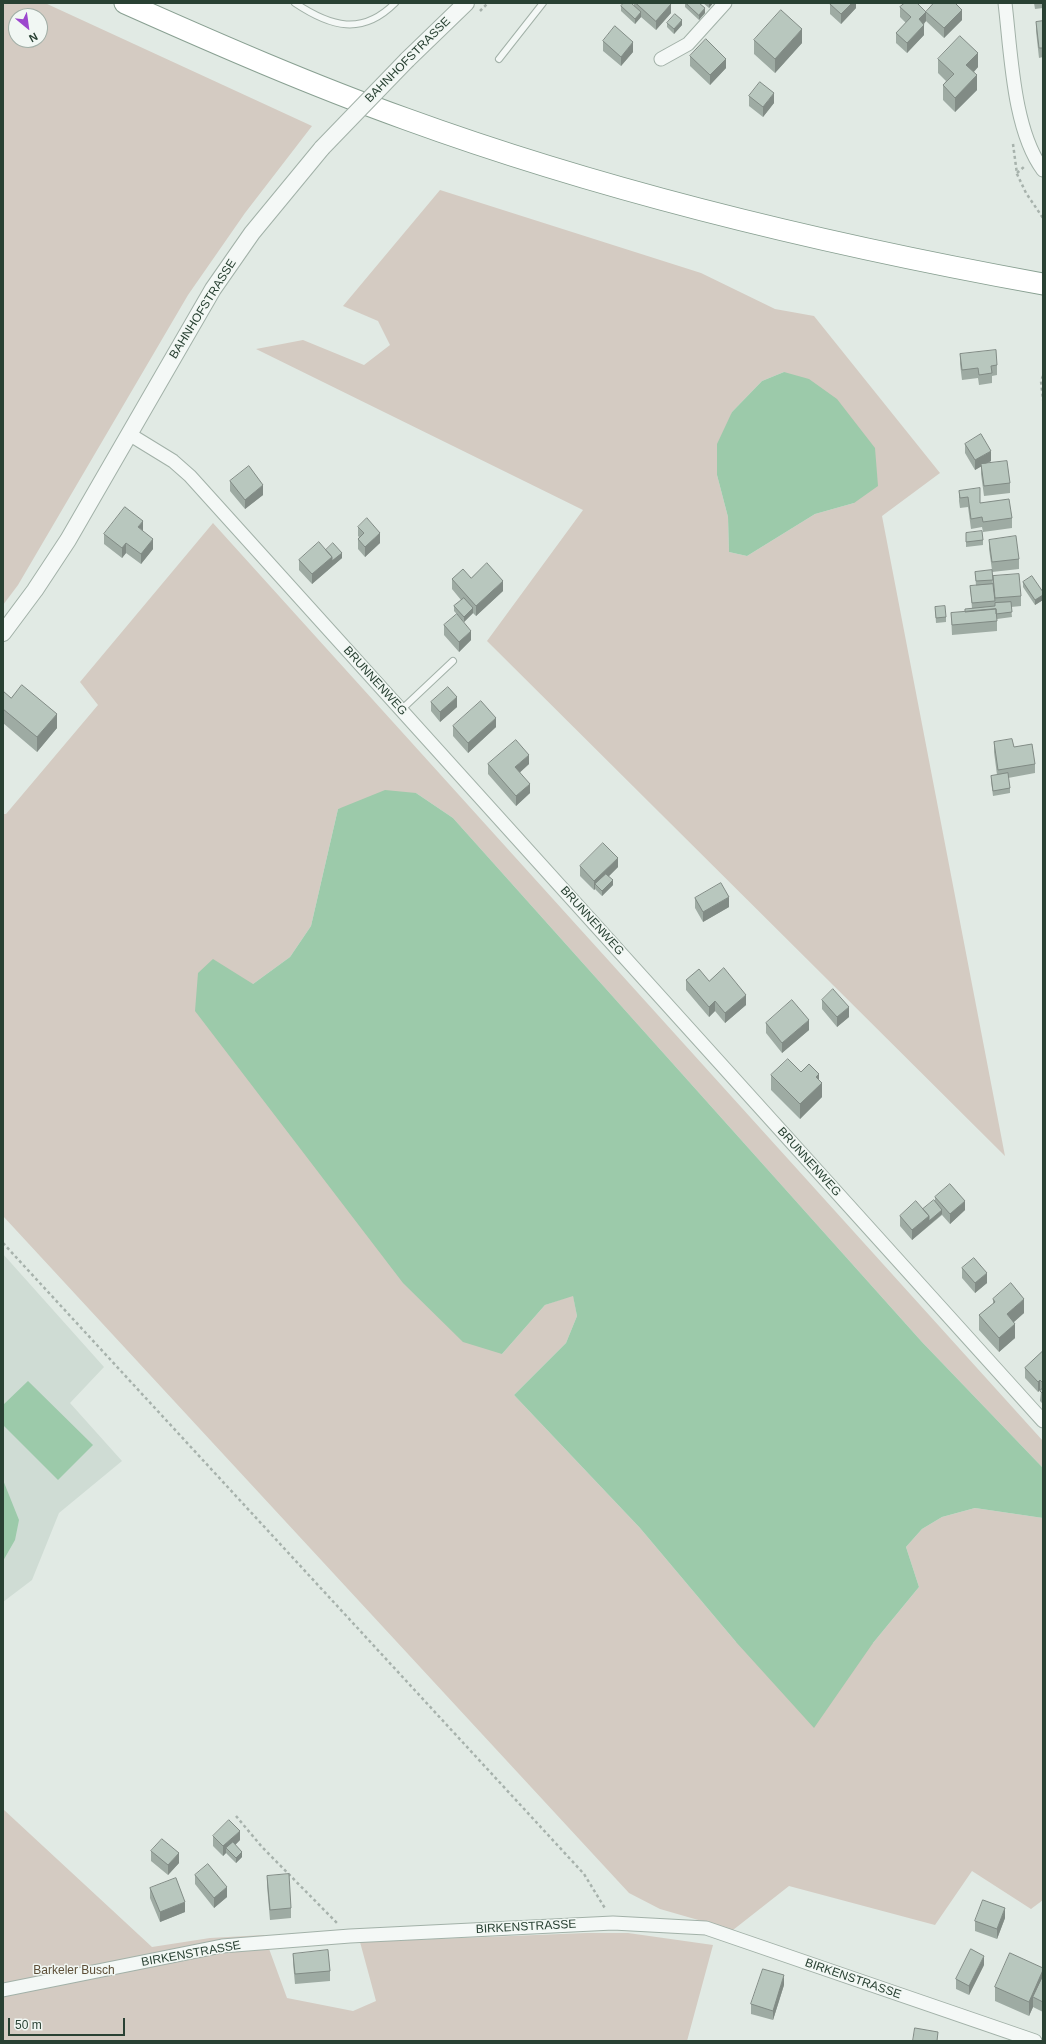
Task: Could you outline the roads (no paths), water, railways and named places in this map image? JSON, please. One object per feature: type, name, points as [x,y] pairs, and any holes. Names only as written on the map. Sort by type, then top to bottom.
[{"type":"highway","points":[[125,3],[251,59],[406,119],[575,174],[679,204],[785,231],[883,253],[1043,284]]},
{"type":"street","name":"BAHNHOFSTRASSE","points":[[3,633],[35,590],[68,540],[213,290],[252,233],[322,148],[407,60],[466,3]]},
{"type":"street","points":[[661,59],[688,44],[725,3]]},
{"type":"street","points":[[1005,3],[1017,95],[1025,135],[1034,158],[1043,170]]},
{"type":"street","name":"BRUNNENWEG","points":[[129,434],[173,461],[190,476],[1043,1421]]},
{"type":"street","name":"BIRKENSTRASSE","points":[[3,1990],[222,1946],[350,1936],[613,1923],[706,1928],[1035,2041]]},
{"type":"lane","points":[[295,3],[318,16],[340,24],[360,25],[383,15],[395,3]]},
{"type":"lane","points":[[499,59],[516,34],[543,3]]},
{"type":"lane","points":[[401,710],[453,661]]},
{"type":"park label","name":"Barkeler Busch","points":[[74,1971]]}]
